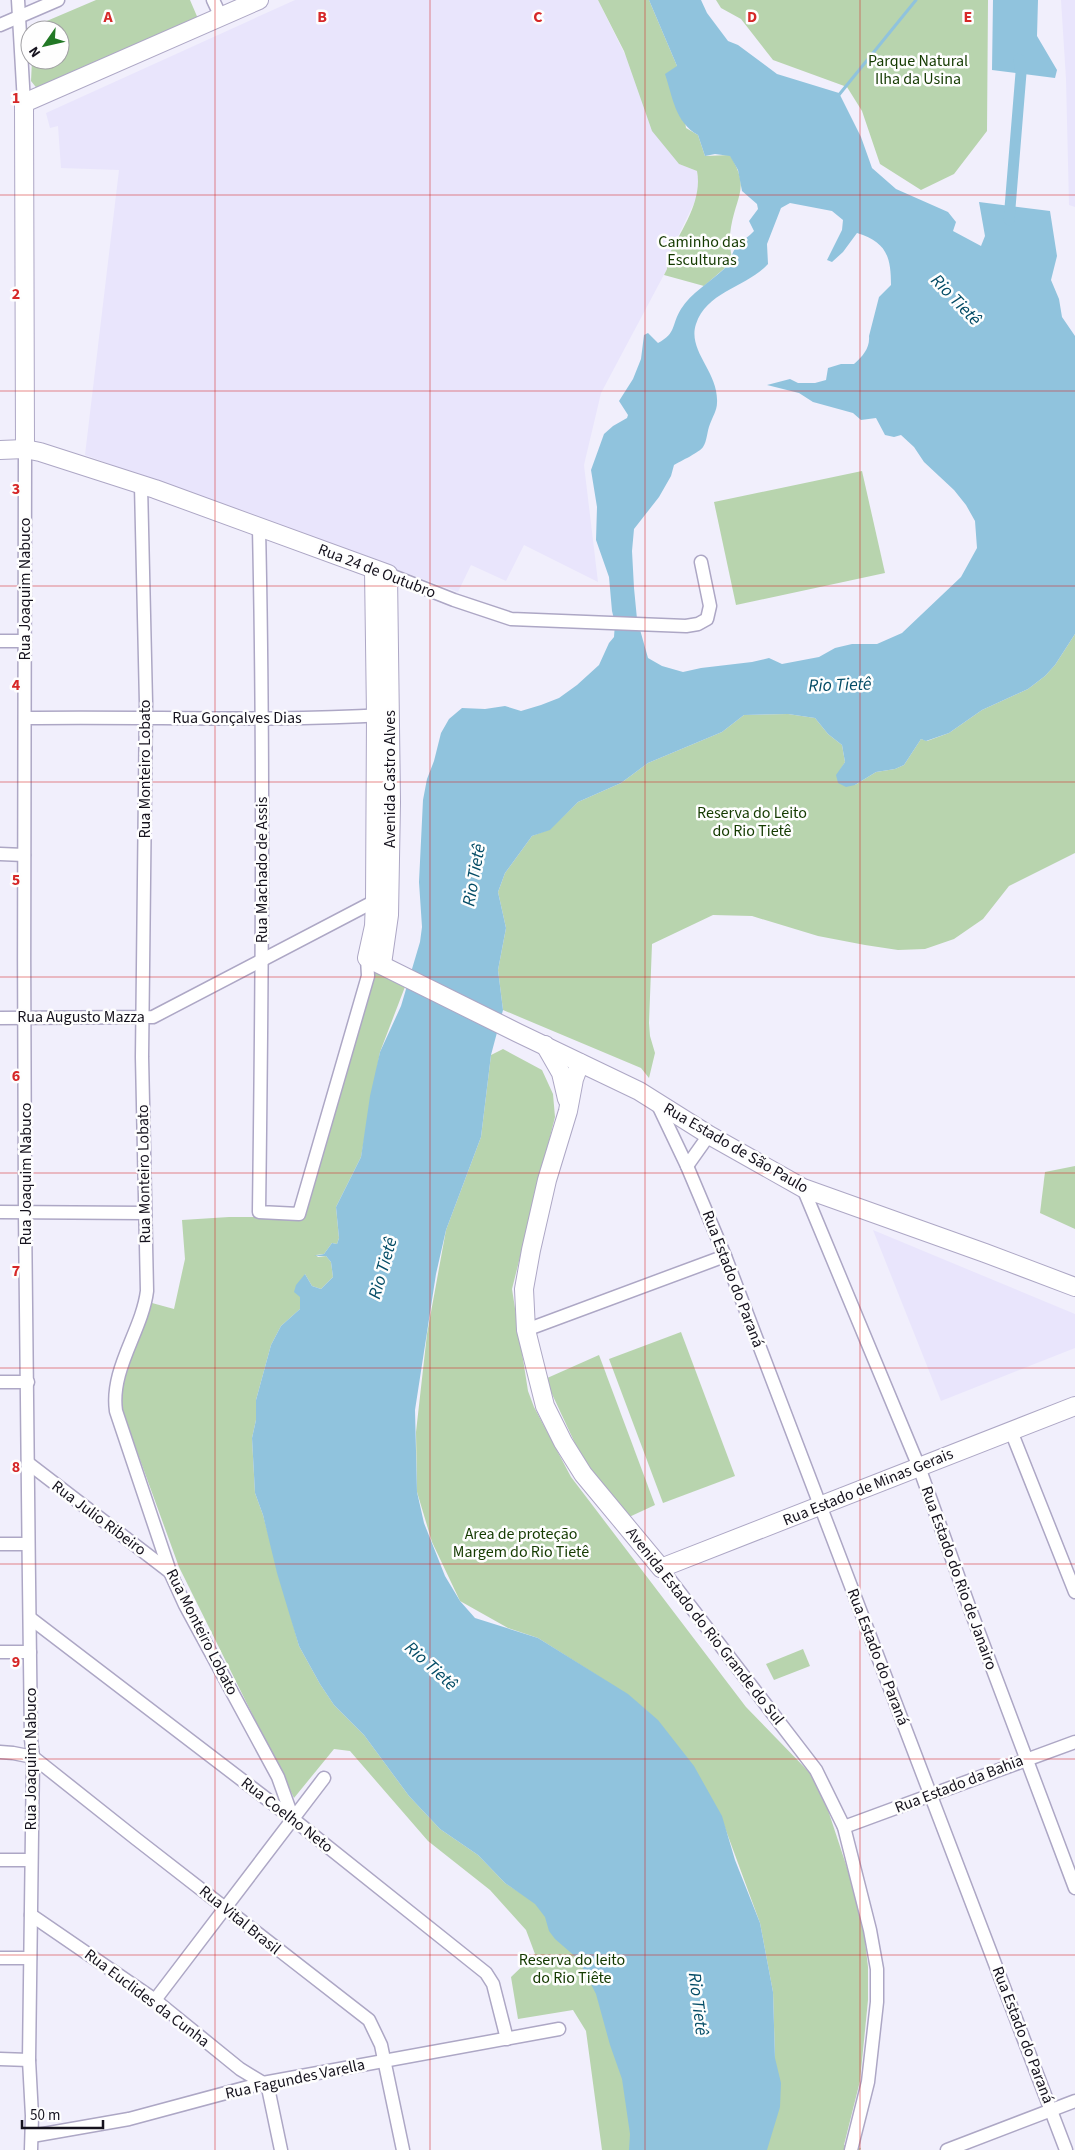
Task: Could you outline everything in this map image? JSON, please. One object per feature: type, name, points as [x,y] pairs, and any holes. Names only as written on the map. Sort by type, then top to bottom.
[{"type":"street","name":"Rua Joaquim Nabuco","points":[[18,0],[24,102],[26,449],[24,641],[25,1212],[28,1544],[31,1739],[33,1757],[30,1860],[29,2060],[31,2150]]},
{"type":"street","points":[[0,25],[58,0]]},
{"type":"street","points":[[214,0],[221,17]]},
{"type":"street","points":[[24,102],[259,0]]},
{"type":"street","name":"Rua 24 de Outubro","points":[[0,450],[26,449],[40,452],[141,485],[454,600],[511,619],[651,626],[698,624],[707,619],[710,606],[701,562]]},
{"type":"street","name":"Rua Monteiro Lobato","points":[[141,485],[145,718],[143,1018],[146,1302],[133,1334],[116,1387],[114,1400],[116,1411],[170,1572],[185,1605],[278,1777],[293,1819]]},
{"type":"street","name":"Rua Machado de Assis","points":[[259,528],[262,624],[262,959],[259,1212],[299,1214]]},
{"type":"street","name":"Avenida Castro Alves","points":[[299,1214],[368,976],[382,965],[389,915],[381,572]]},
{"type":"street","points":[[0,641],[24,641]]},
{"type":"street","name":"Rua Gonçalves Dias","points":[[24,718],[261,719],[383,716]]},
{"type":"street","name":"Avenida Castro Alves","points":[[382,965],[374,926],[383,716]]},
{"type":"street","points":[[0,854],[24,855]]},
{"type":"street","name":"Rua Augusto Mazza","points":[[0,1018],[143,1018],[153,1016],[375,901]]},
{"type":"street","name":"Rua Estado de São Paulo","points":[[382,965],[518,1033],[639,1090],[709,1135],[803,1188],[1075,1287]]},
{"type":"street","name":"Avenida Estado do Rio Grande do Sul","points":[[544,1045],[562,1075],[568,1111]]},
{"type":"street","points":[[562,1075],[577,1061]]},
{"type":"street","name":"Avenida Estado do Rio Grande do Sul","points":[[577,1061],[568,1111],[547,1180],[524,1288],[526,1330],[545,1406],[563,1442],[583,1474],[661,1568],[805,1754],[816,1770],[844,1827],[870,1930],[877,1969],[877,2002],[868,2082],[851,2150]]},
{"type":"street","name":"Rua Estado do Paraná","points":[[657,1103],[687,1166],[724,1256],[1066,2150]]},
{"type":"street","points":[[687,1166],[709,1135]]},
{"type":"street","name":"Rua Estado do Rio de Janairo","points":[[803,1188],[919,1467],[970,1609],[1075,1888]]},
{"type":"street","points":[[0,1212],[144,1213]]},
{"type":"street","points":[[526,1330],[724,1256]]},
{"type":"street","points":[[0,1382],[28,1382]]},
{"type":"street","name":"Rua Estado de Minas Gerais","points":[[661,1568],[1075,1406]]},
{"type":"street","points":[[1012,1431],[1075,1592]]},
{"type":"street","name":"Rua Julio Ribeiro","points":[[28,1463],[170,1572]]},
{"type":"street","points":[[0,1544],[28,1544]]},
{"type":"street","name":"Rua Coelho Neto","points":[[30,1618],[293,1819],[486,1973],[493,1984],[507,2039]]},
{"type":"street","points":[[0,1652],[30,1652]]},
{"type":"street","name":"Rua Estado da Bahia","points":[[844,1827],[1075,1742]]},
{"type":"street","name":"Rua Vital Brasil","points":[[0,1752],[13,1752],[33,1757],[369,2020],[378,2036],[385,2061],[402,2150]]},
{"type":"street","points":[[155,2000],[227,1908],[324,1778]]},
{"type":"street","points":[[0,1860],[30,1860]]},
{"type":"street","name":"Rua Euclides da Cunha","points":[[31,1915],[155,2000],[240,2069],[265,2083]]},
{"type":"street","points":[[0,1958],[30,1958]]},
{"type":"street","name":"Rua Fagundes Varella","points":[[32,2136],[129,2119],[265,2083],[559,2029]]},
{"type":"street","points":[[0,2059],[29,2060]]},
{"type":"street","points":[[265,2083],[281,2150]]},
{"type":"street","points":[[947,2150],[1075,2101]]},
{"type":"shaded area","points":[[295,0],[598,0],[679,164],[697,171],[699,184],[697,197],[667,259],[667,269],[601,393],[584,465],[598,582],[524,545],[506,581],[471,565],[458,592],[85,455],[119,170],[61,168],[58,126],[50,128],[46,113]]},
{"type":"shaded area","points":[[1061,0],[1075,0],[1075,207],[1069,205],[1066,79]]},
{"type":"shaded area","points":[[873,1230],[1075,1314],[1075,1348],[941,1401]]},
{"type":"green space","points":[[96,0],[190,0],[199,21],[39,91],[31,81],[32,70],[70,70],[70,20],[49,20]]},
{"type":"green space","name":"Caminho das Esculturas","points":[[598,0],[649,0],[677,66],[686,128],[698,135],[705,156],[730,155],[736,166],[741,184],[730,231],[732,259],[726,267],[704,286],[664,275],[667,269],[667,259],[694,205],[698,183],[697,171],[679,164],[652,131],[624,51]]},
{"type":"green space","name":"Parque Natural Ilha da Usina","points":[[716,0],[988,0],[987,131],[954,174],[921,190],[880,164],[862,111],[847,87],[773,60],[741,19],[721,8]]},
{"type":"green space","points":[[862,471],[885,573],[736,605],[714,502]]},
{"type":"green space","name":"Reserva do Leito do Rio Tietê","points":[[1075,634],[1075,853],[1009,886],[983,919],[954,939],[925,949],[898,950],[818,936],[752,916],[713,915],[652,944],[649,1023],[650,1036],[655,1053],[649,1078],[641,1068],[503,1010],[498,970],[506,928],[498,892],[505,873],[532,836],[550,829],[578,802],[621,783],[648,763],[722,732],[744,715],[788,714],[815,718],[828,734],[842,745],[845,762],[839,772],[855,785],[876,772],[895,769],[904,765],[921,739],[927,741],[949,733],[982,710],[1028,689],[1045,676],[1055,665]]},
{"type":"green space","name":"Reserva do leito do Rio Tiête","points":[[368,958],[408,979],[380,1052],[361,1157],[336,1207],[339,1238],[337,1244],[332,1243],[324,1254],[316,1255],[318,1257],[326,1256],[331,1262],[333,1277],[321,1289],[312,1286],[305,1274],[300,1297],[300,1309],[281,1326],[271,1345],[256,1400],[256,1420],[252,1438],[255,1493],[263,1515],[299,1646],[334,1705],[364,1735],[409,1796],[440,1829],[478,1855],[505,1883],[522,1894],[572,1913],[663,2150],[602,2150],[586,2031],[573,2010],[518,2019],[511,1977],[535,1954],[526,1930],[490,1890],[428,1841],[350,1751],[334,1749],[294,1798],[179,1567],[122,1410],[119,1387],[152,1303],[174,1309],[185,1259],[182,1220],[229,1217],[300,1217]]},
{"type":"green space","name":"Area de proteção Margem do Rio Tietê","points":[[503,1049],[542,1070],[553,1094],[555,1117],[512,1289],[528,1391],[534,1407],[571,1477],[746,1707],[810,1773],[828,1810],[854,1889],[864,1932],[868,1967],[868,2000],[860,2081],[844,2145],[861,2148],[860,2150],[766,2150],[775,2058],[773,1992],[760,1923],[724,1825],[647,1711],[606,1681],[538,1638],[508,1628],[460,1601],[432,1542],[417,1492],[416,1432],[427,1334],[446,1230],[481,1137],[491,1055]]},
{"type":"green space","points":[[1075,1166],[1075,1229],[1040,1213],[1045,1172]]},
{"type":"green space","points":[[681,1332],[735,1476],[663,1503],[609,1359]]},
{"type":"green space","points":[[599,1355],[655,1505],[627,1518],[580,1454],[545,1379]]},
{"type":"green space","points":[[803,1649],[810,1666],[774,1680],[766,1664]]},
{"type":"water","name":"Rio Tietê","points":[[649,0],[701,0],[707,13],[728,41],[738,45],[777,74],[839,93],[861,137],[872,168],[896,189],[948,212],[956,222],[953,231],[981,246],[985,236],[979,202],[1050,211],[1057,256],[1051,280],[1059,299],[1062,317],[1075,336],[1075,634],[1055,665],[1045,676],[1028,689],[982,710],[949,733],[926,741],[921,739],[904,765],[895,769],[876,772],[855,785],[846,787],[838,783],[836,775],[845,762],[842,745],[828,734],[815,718],[788,714],[744,715],[722,732],[648,763],[621,783],[578,802],[550,830],[532,836],[505,873],[498,892],[506,928],[498,970],[503,1010],[491,1055],[481,1137],[446,1230],[436,1274],[415,1410],[417,1492],[424,1523],[445,1576],[460,1601],[475,1618],[538,1638],[628,1694],[658,1720],[694,1766],[722,1816],[735,1860],[760,1923],[773,1992],[775,2058],[781,2083],[780,2107],[767,2150],[629,2150],[630,2134],[622,2079],[610,2045],[596,1994],[578,1959],[555,1939],[549,1931],[545,1917],[535,1904],[505,1883],[478,1855],[440,1829],[409,1796],[364,1735],[334,1705],[299,1646],[277,1573],[263,1515],[255,1493],[252,1438],[256,1420],[256,1400],[271,1345],[281,1326],[300,1309],[300,1297],[294,1292],[296,1285],[305,1274],[312,1286],[321,1289],[333,1277],[331,1262],[326,1256],[314,1256],[324,1254],[332,1243],[337,1244],[339,1238],[336,1207],[361,1157],[370,1096],[380,1052],[401,1006],[420,942],[422,927],[419,882],[423,800],[427,779],[441,733],[449,719],[462,708],[485,709],[505,706],[521,711],[541,705],[559,698],[599,665],[609,643],[614,637],[615,623],[609,577],[596,540],[597,507],[591,470],[604,434],[627,418],[628,415],[619,401],[633,379],[641,359],[644,335],[648,333],[658,343],[668,336],[685,303],[724,269],[737,246],[754,231],[749,221],[758,209],[757,204],[742,191],[738,170],[730,156],[715,154],[705,156],[698,135],[684,123],[676,109],[665,74],[677,66]],"holes":[[[790,203],[832,211],[843,220],[842,230],[827,260],[832,262],[843,252],[857,233],[875,241],[885,252],[890,266],[891,285],[879,297],[867,348],[854,364],[841,364],[828,368],[826,380],[815,383],[798,383],[790,379],[767,385],[799,393],[813,402],[853,413],[861,420],[876,418],[885,435],[894,437],[901,435],[914,447],[924,462],[954,490],[966,505],[975,521],[977,548],[961,577],[902,633],[877,644],[852,644],[835,648],[819,657],[782,664],[769,658],[683,672],[662,666],[648,658],[637,619],[632,551],[634,529],[659,497],[671,476],[674,465],[703,447],[716,408],[716,392],[713,381],[696,343],[694,334],[696,324],[701,313],[709,304],[728,290],[759,272],[768,264],[767,244],[781,208]]]},
{"type":"water","points":[[993,0],[1038,0],[1037,36],[1057,70],[1055,78],[992,70]]},
{"type":"waterway","points":[[838,96],[916,0]]},
{"type":"waterway","points":[[1009,220],[1021,73],[1019,59]]}]
